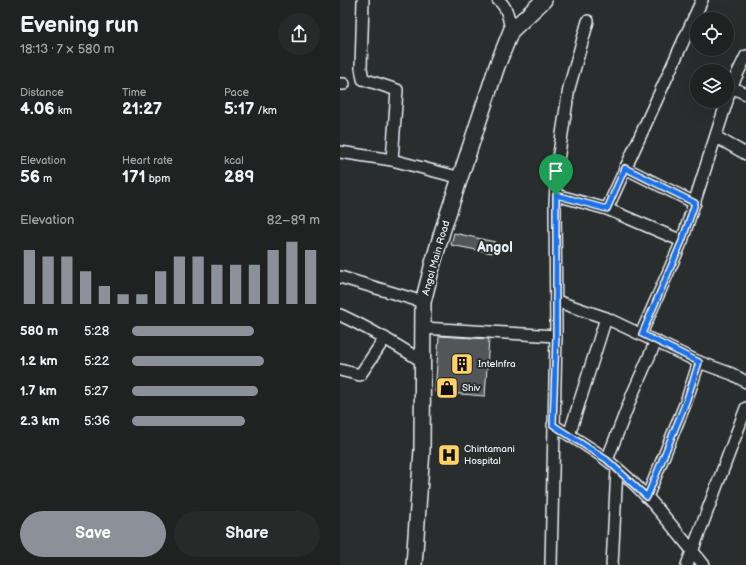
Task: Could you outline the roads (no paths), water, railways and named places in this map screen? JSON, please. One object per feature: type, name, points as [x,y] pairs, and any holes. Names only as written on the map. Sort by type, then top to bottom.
[{"type":"street","points":[[363,0],[361,68],[363,79],[397,90],[392,160]]},
{"type":"street","name":"Angol Main Road","points":[[414,565],[422,450],[423,302],[433,263],[497,66],[510,31],[544,0]]},
{"type":"street","points":[[607,209],[702,0]]},
{"type":"street","points":[[500,1],[508,15],[510,31]]},
{"type":"street","points":[[551,565],[556,336],[557,167],[569,88],[588,21]]},
{"type":"street","points":[[734,81],[746,56]]},
{"type":"street","points":[[734,88],[746,94]]},
{"type":"street","points":[[642,334],[682,241],[725,108]]},
{"type":"street","points":[[716,137],[746,154]]},
{"type":"street","points":[[340,152],[392,160],[461,178]]},
{"type":"street","points":[[625,168],[695,203]]},
{"type":"street","points":[[556,195],[607,209],[682,241]]},
{"type":"street","points":[[340,277],[423,302]]},
{"type":"street","points":[[556,301],[606,318],[656,340],[699,362],[732,374],[746,382]]},
{"type":"street","points":[[340,316],[385,338],[422,361]]},
{"type":"street","points":[[569,435],[606,318]]},
{"type":"street","points":[[423,328],[556,336]]},
{"type":"street","points":[[340,370],[360,375],[385,338]]},
{"type":"street","points":[[607,460],[633,393],[656,340]]},
{"type":"street","points":[[647,497],[686,402],[699,362]]},
{"type":"street","points":[[687,565],[746,408]]},
{"type":"street","points":[[553,425],[607,460],[617,469],[647,497],[704,565]]},
{"type":"street","points":[[612,565],[617,469]]},
{"type":"place","name":"Intelnfra","points":[[462,364]]},
{"type":"place","name":"Shiv","points":[[447,388]]},
{"type":"place","name":"Chintamani Hospital","points":[[449,455]]},
{"type":"district","name":"Angol","points":[[495,247]]}]
